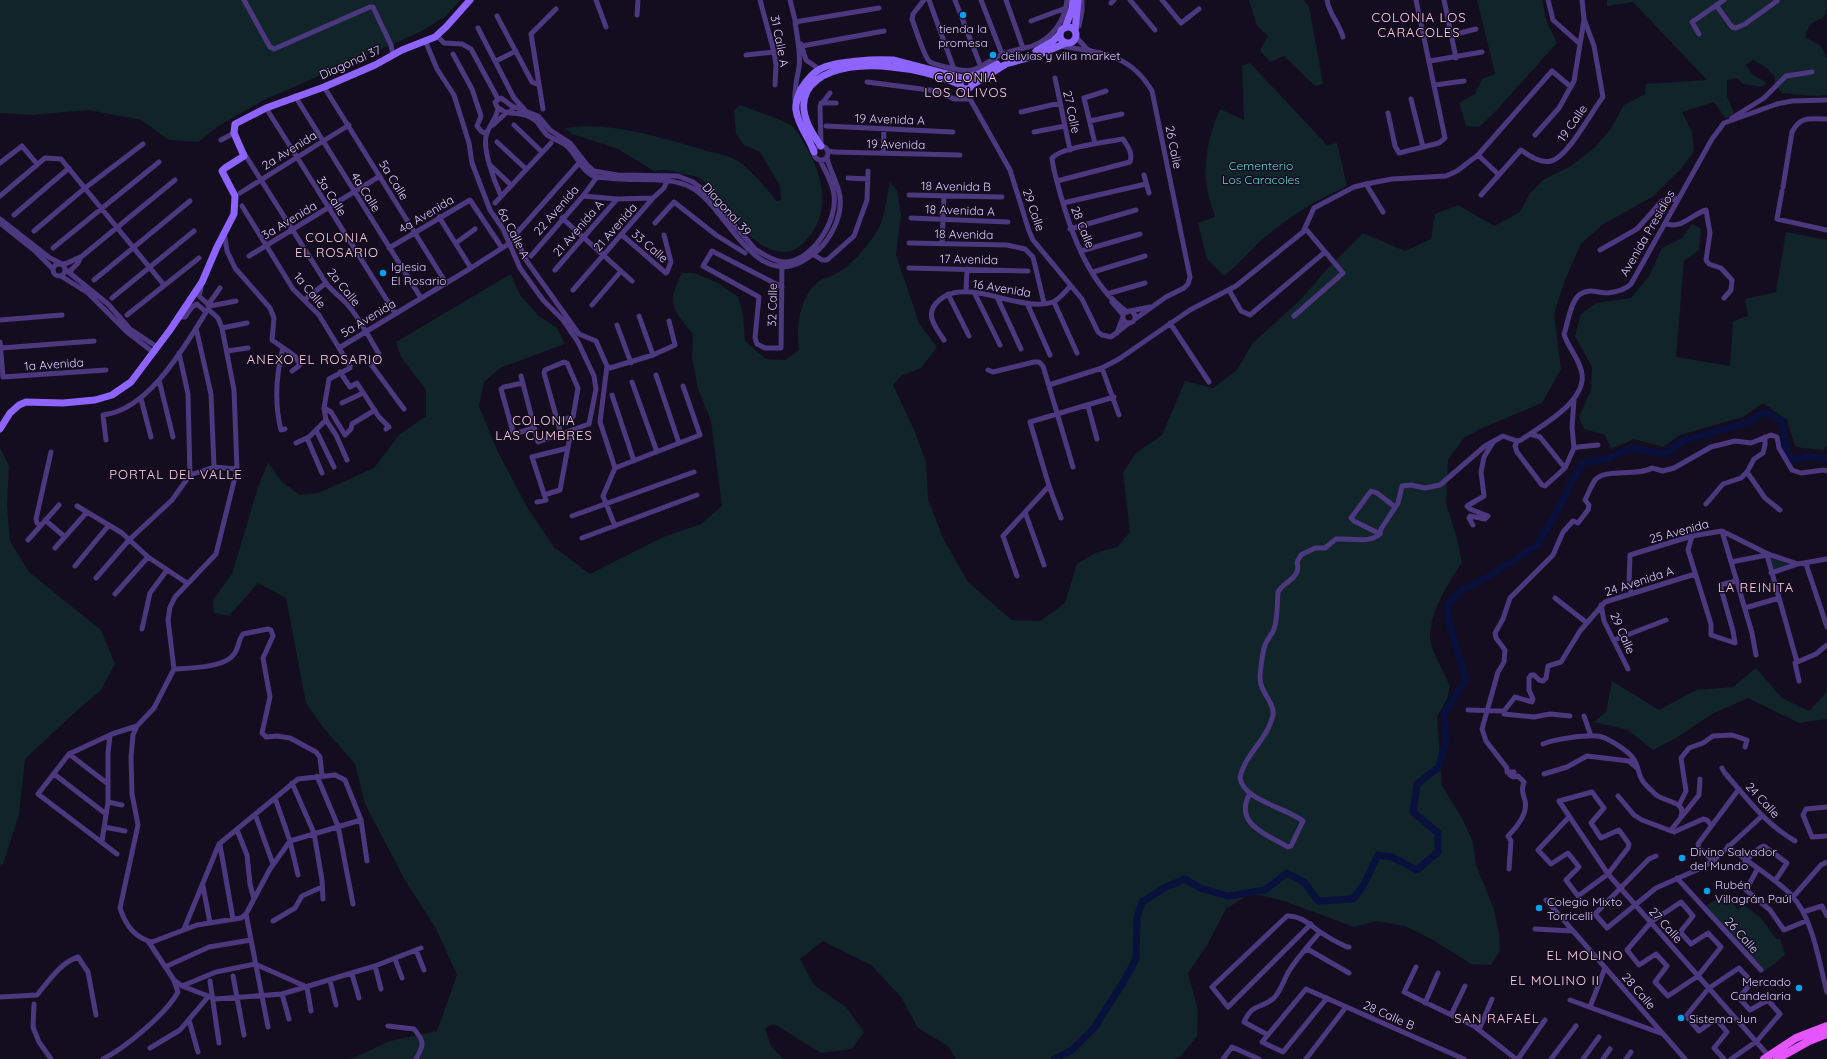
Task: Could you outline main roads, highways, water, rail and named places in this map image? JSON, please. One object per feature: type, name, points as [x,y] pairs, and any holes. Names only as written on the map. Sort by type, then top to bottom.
[{"type":"main road","points":[[1766,1057],[1796,1038],[1827,1026]]},
{"type":"main road","points":[[1777,1059],[1809,1041],[1827,1034]]},
{"type":"waterway","points":[[1055,1059],[1072,1050],[1094,1028],[1124,981],[1136,959],[1137,918],[1142,902],[1164,888],[1185,879],[1200,888],[1228,896],[1265,890],[1287,873],[1305,883],[1318,901],[1353,899],[1363,886],[1378,855],[1392,857],[1417,870],[1438,852],[1438,833],[1413,812],[1417,784],[1439,767],[1446,740],[1444,714],[1466,679],[1448,620],[1448,604],[1462,590],[1489,576],[1539,544],[1544,532],[1583,463],[1608,458],[1632,448],[1665,454],[1682,441],[1746,423],[1765,412],[1782,421],[1787,453],[1792,460],[1809,456],[1827,459]]},
{"type":"place","name":"tienda la promesa","points":[[963,15]]},
{"type":"place","name":"delivias y villa market","points":[[993,55]]},
{"type":"place","name":"Iglesia El Rosario","points":[[383,273]]},
{"type":"place","name":"Divino Salvador del Mundo","points":[[1682,858]]},
{"type":"place","name":"Rubén Villagrán Paúl","points":[[1707,891]]},
{"type":"place","name":"Colegio Mixto Torricelli","points":[[1539,908]]},
{"type":"place","name":"Mercado Candelaria","points":[[1799,988]]},
{"type":"place","name":"Sistema Jun","points":[[1681,1018]]},
{"type":"district","name":"COLONIA LOS CARACOLES","points":[[1419,24]]},
{"type":"district","name":"COLONIA LOS OLIVOS","points":[[966,84]]},
{"type":"district","name":"COLONIA EL ROSARIO","points":[[337,244]]},
{"type":"district","name":"ANEXO EL ROSARIO","points":[[315,359]]},
{"type":"district","name":"COLONIA LAS CUMBRES","points":[[544,428]]},
{"type":"district","name":"PORTAL DEL VALLE","points":[[176,474]]},
{"type":"district","name":"LA REINITA","points":[[1756,587]]},
{"type":"district","name":"EL MOLINO","points":[[1585,955]]},
{"type":"district","name":"EL MOLINO II","points":[[1555,980]]},
{"type":"district","name":"SAN RAFAEL","points":[[1497,1018]]},
{"type":"park label","name":"Cementerio Los Caracoles","points":[[1261,172]]}]
